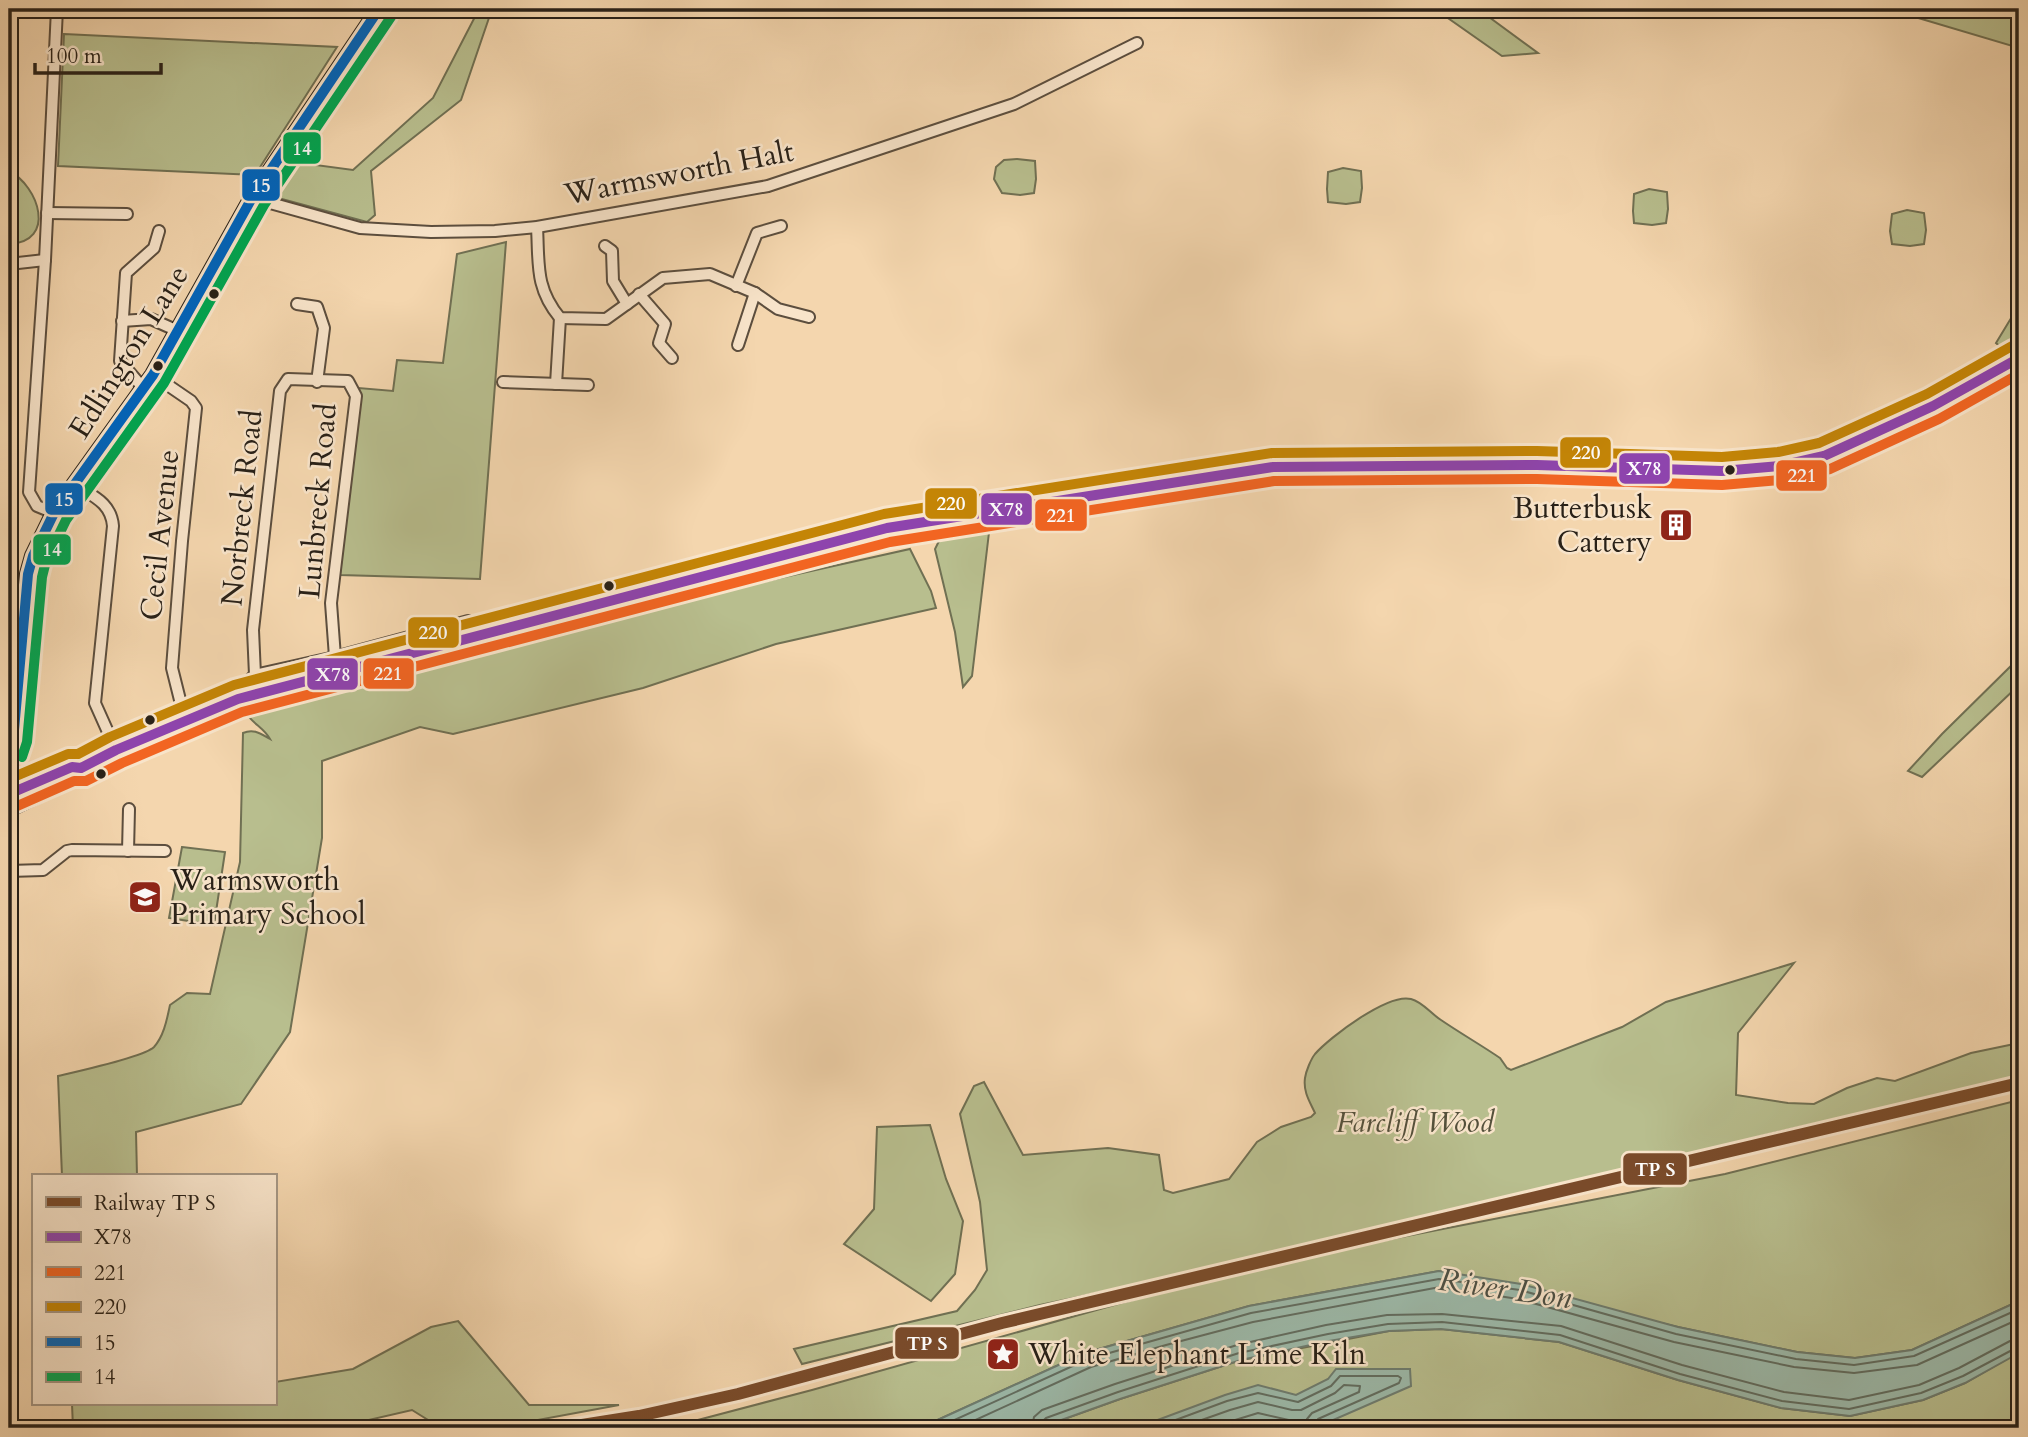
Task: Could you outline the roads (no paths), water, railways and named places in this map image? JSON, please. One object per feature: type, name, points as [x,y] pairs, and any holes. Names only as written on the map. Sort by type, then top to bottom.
[{"type":"main road","name":"Edlington Lane","points":[[9,753],[13,741],[28,574],[33,556],[54,513],[144,389],[252,198],[379,9]]},
{"type":"main road","points":[[9,809],[75,777],[81,768],[116,750],[238,699],[887,528],[1273,467],[1537,465],[1723,471],[1780,466],[1824,456],[1933,406],[2019,358]]},
{"type":"main road","points":[[9,794],[72,767],[81,768]]},
{"type":"street","points":[[54,513],[37,506],[29,492],[45,260],[57,9]]},
{"type":"street","name":"Warmsworth Halt","points":[[252,198],[360,228],[495,232],[537,227],[768,186],[1014,104],[1137,43]]},
{"type":"street","points":[[47,213],[127,214]]},
{"type":"street","points":[[736,286],[757,233],[781,226]]},
{"type":"street","points":[[537,227],[539,278],[548,303],[560,317],[556,384]]},
{"type":"street","points":[[144,389],[120,361],[126,273],[154,248],[159,230]]},
{"type":"street","points":[[614,249],[613,281],[626,304]]},
{"type":"street","points":[[9,264],[45,260]]},
{"type":"street","points":[[560,317],[606,320],[663,278],[710,274],[755,293],[778,309],[809,317]]},
{"type":"street","points":[[738,345],[755,293]]},
{"type":"street","points":[[639,294],[665,324],[659,343],[672,358]]},
{"type":"street","points":[[297,304],[317,307],[324,328],[317,382]]},
{"type":"street","points":[[122,321],[151,319],[178,331]]},
{"type":"street","name":"Cecil Avenue","points":[[153,375],[191,401],[196,408],[172,668],[185,720]]},
{"type":"street","name":"Norbreck Road","points":[[255,674],[253,630],[279,391],[288,379],[317,382]]},
{"type":"street","name":"Lunbreck Road","points":[[317,382],[348,381],[356,396],[331,603],[335,657]]},
{"type":"street","points":[[503,382],[588,385]]},
{"type":"street","points":[[74,484],[106,505],[112,515],[95,703],[116,750]]},
{"type":"street","points":[[238,699],[242,687],[255,674],[335,657],[468,621],[472,624],[475,635]]},
{"type":"street","points":[[128,852],[129,809]]},
{"type":"street","points":[[9,871],[43,870],[72,850],[164,851]]},
{"type":"water","name":"River Don","points":[[1439,1271],[1521,1284],[1678,1327],[1797,1352],[1855,1358],[1912,1350],[2019,1301],[2019,1353],[1965,1383],[1923,1400],[1850,1416],[1781,1408],[1678,1380],[1559,1342],[1441,1329],[1389,1331],[1241,1360],[1039,1428],[920,1428],[1085,1353],[1249,1306]]},
{"type":"water","points":[[1336,1369],[1410,1369],[1411,1386],[1315,1428],[1136,1428],[1258,1385],[1296,1395],[1328,1379]]},
{"type":"place","name":"Butterbusk Cattery","points":[[1676,525]]},
{"type":"place","name":"Warmsworth Primary School","points":[[145,897]]},
{"type":"place","name":"White Elephant Lime Kiln","points":[[1003,1354]]},
{"type":"park label","name":"Farcliff Wood","points":[[1415,1122]]}]
